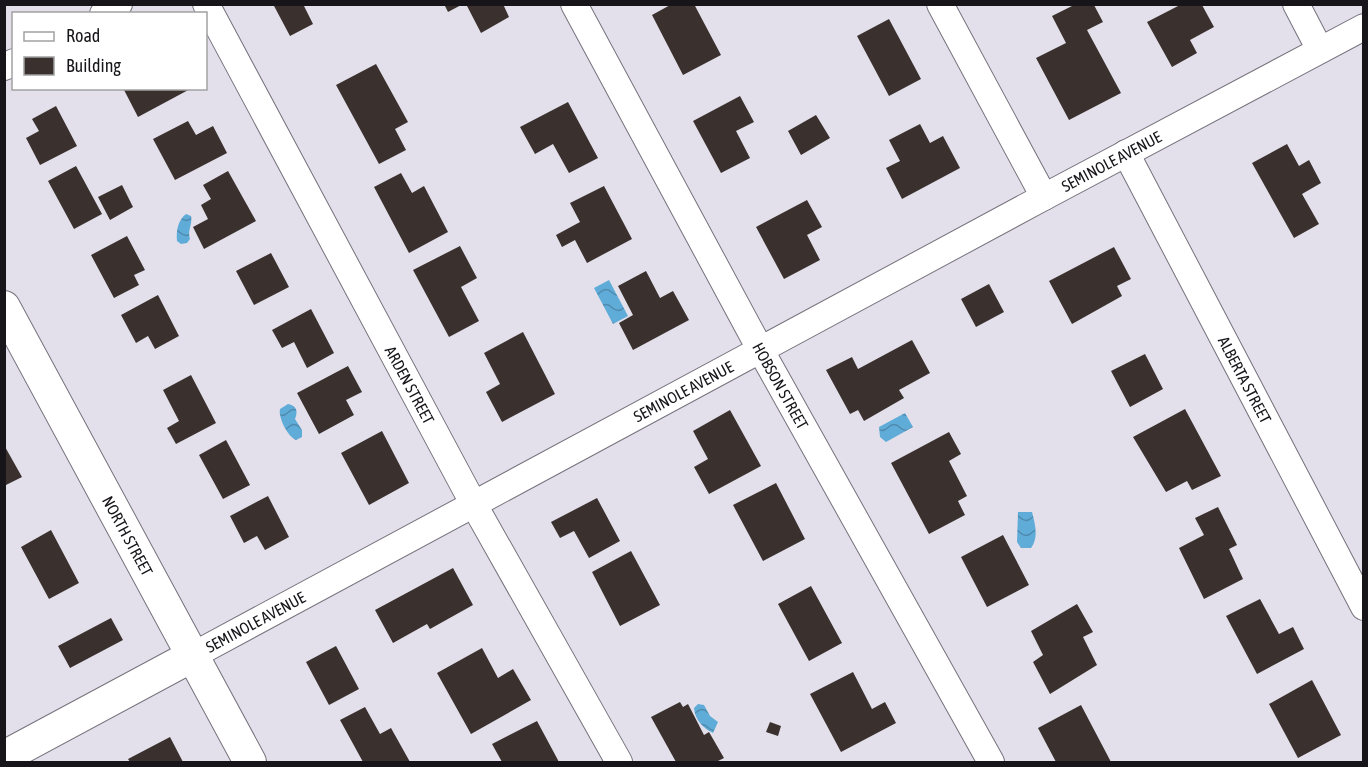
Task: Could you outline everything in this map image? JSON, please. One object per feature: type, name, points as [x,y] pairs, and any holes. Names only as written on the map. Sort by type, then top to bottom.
[{"type":"street","points":[[106,12],[119,4]]},
{"type":"street","name":"ARDEN STREET","points":[[206,4],[473,503],[619,762]]},
{"type":"street","name":"HOBSON STREET","points":[[574,4],[760,349],[991,762]]},
{"type":"street","points":[[940,4],[1044,197]]},
{"type":"street","points":[[1296,4],[1320,50]]},
{"type":"street","name":"SEMINOLE AVENUE","points":[[4,757],[473,503],[1364,27]]},
{"type":"street","name":"ALBERTA STREET","points":[[1126,153],[1364,607]]},
{"type":"street","name":"NORTH STREET","points":[[4,307],[250,762]]},
{"type":"water","points":[[186,214],[191,216],[190,239],[187,243],[181,244],[177,241],[177,230],[181,219]]},
{"type":"water","points":[[609,280],[628,316],[613,324],[594,288]]},
{"type":"water","points":[[288,404],[296,409],[295,419],[302,430],[302,437],[296,440],[287,431],[280,413],[280,409]]},
{"type":"water","points":[[905,413],[913,427],[886,442],[880,437],[879,427]]},
{"type":"water","points":[[1018,512],[1032,512],[1036,535],[1031,548],[1021,548],[1017,542]]},
{"type":"water","points":[[698,704],[704,705],[710,716],[718,722],[713,733],[698,720],[694,708]]},
{"type":"building","points":[[273,4],[303,4],[313,24],[290,36]]},
{"type":"building","points":[[444,4],[463,4],[448,12]]},
{"type":"building","points":[[466,4],[503,4],[509,17],[481,33]]},
{"type":"building","points":[[672,4],[694,4],[721,55],[683,75],[652,15]]},
{"type":"building","points":[[1074,5],[1094,5],[1103,22],[1087,30],[1121,93],[1069,120],[1036,58],[1066,43],[1052,16]]},
{"type":"building","points":[[1180,5],[1202,5],[1214,27],[1190,40],[1197,53],[1172,67],[1147,22]]},
{"type":"building","points":[[889,19],[921,79],[889,96],[857,36]]},
{"type":"building","points":[[376,64],[408,122],[395,129],[406,150],[379,164],[336,85]]},
{"type":"building","points":[[124,90],[188,90],[138,117]]},
{"type":"building","points":[[740,96],[754,122],[736,131],[750,158],[721,173],[693,121]]},
{"type":"building","points":[[568,102],[598,158],[569,173],[553,144],[535,154],[520,127]]},
{"type":"building","points":[[56,106],[77,146],[40,165],[26,138],[39,131],[32,119]]},
{"type":"building","points":[[816,115],[830,138],[801,155],[788,131]]},
{"type":"building","points":[[188,121],[196,135],[213,126],[227,153],[175,180],[153,139]]},
{"type":"building","points":[[920,124],[930,143],[943,136],[960,168],[902,199],[886,168],[900,161],[889,140]]},
{"type":"building","points":[[1287,144],[1299,166],[1309,160],[1321,183],[1302,194],[1319,224],[1294,238],[1252,163]]},
{"type":"building","points":[[76,166],[102,214],[74,229],[48,181]]},
{"type":"building","points":[[228,171],[256,221],[204,249],[193,227],[208,219],[201,205],[211,199],[203,185]]},
{"type":"building","points":[[401,173],[412,193],[424,186],[448,232],[409,253],[374,187]]},
{"type":"building","points":[[122,185],[133,207],[110,220],[98,197]]},
{"type":"building","points":[[604,186],[632,239],[587,263],[575,240],[562,247],[556,235],[580,222],[570,203]]},
{"type":"building","points":[[807,200],[822,227],[807,235],[820,260],[784,279],[756,227]]},
{"type":"building","points":[[127,236],[145,270],[134,275],[139,285],[114,298],[91,255]]},
{"type":"building","points":[[460,246],[477,278],[461,287],[479,321],[449,337],[413,270]]},
{"type":"building","points":[[1114,247],[1131,279],[1117,286],[1122,296],[1072,324],[1049,281]]},
{"type":"building","points":[[271,253],[289,287],[254,305],[236,271]]},
{"type":"building","points":[[646,271],[660,298],[673,291],[689,320],[633,350],[619,323],[633,315],[618,286]]},
{"type":"building","points":[[989,284],[1004,312],[976,327],[961,299]]},
{"type":"building","points":[[158,295],[179,336],[155,349],[148,336],[136,343],[121,315]]},
{"type":"building","points":[[311,309],[334,353],[307,368],[294,342],[282,348],[272,330]]},
{"type":"building","points":[[523,332],[555,394],[502,422],[486,392],[500,384],[484,353]]},
{"type":"building","points":[[912,340],[930,373],[899,390],[904,398],[864,421],[858,410],[850,414],[826,370],[852,357],[858,369]]},
{"type":"building","points":[[1145,354],[1163,389],[1130,407],[1111,371]]},
{"type":"building","points":[[348,366],[362,392],[346,400],[354,415],[319,434],[297,393]]},
{"type":"building","points":[[191,375],[216,423],[176,444],[167,428],[179,421],[163,390]]},
{"type":"building","points":[[1185,409],[1221,476],[1192,490],[1187,481],[1166,492],[1133,437]]},
{"type":"building","points":[[730,410],[761,466],[709,494],[694,467],[708,459],[693,431]]},
{"type":"building","points":[[382,431],[409,483],[369,505],[341,453]]},
{"type":"building","points":[[949,432],[961,454],[949,461],[967,496],[958,501],[965,515],[929,534],[891,463]]},
{"type":"building","points":[[226,440],[250,485],[223,499],[199,455]]},
{"type":"building","points":[[4,445],[22,477],[4,486]]},
{"type":"building","points":[[776,483],[805,539],[763,561],[733,505]]},
{"type":"building","points":[[268,496],[289,537],[265,550],[257,536],[244,543],[230,516]]},
{"type":"building","points":[[597,498],[620,541],[589,558],[574,531],[560,538],[551,522]]},
{"type":"building","points":[[1218,507],[1237,545],[1229,549],[1243,579],[1204,599],[1179,548],[1204,535],[1195,518]]},
{"type":"building","points":[[51,530],[79,583],[49,599],[21,547]]},
{"type":"building","points":[[1003,535],[1029,585],[987,607],[961,557]]},
{"type":"building","points":[[631,551],[660,605],[620,626],[592,572]]},
{"type":"building","points":[[453,568],[473,605],[430,629],[427,624],[393,643],[375,610]]},
{"type":"building","points":[[811,586],[842,643],[809,661],[778,604]]},
{"type":"building","points":[[1260,599],[1279,634],[1293,627],[1304,649],[1257,674],[1226,616]]},
{"type":"building","points":[[1077,604],[1093,632],[1083,637],[1097,665],[1050,694],[1033,662],[1043,655],[1031,631]]},
{"type":"building","points":[[111,618],[123,640],[70,668],[58,646]]},
{"type":"building","points":[[336,646],[359,689],[329,705],[306,662]]},
{"type":"building","points":[[482,648],[498,678],[513,669],[531,700],[471,734],[437,673]]},
{"type":"building","points":[[853,672],[872,709],[885,702],[896,723],[841,752],[810,694]]},
{"type":"building","points":[[1312,680],[1341,735],[1298,758],[1269,704]]},
{"type":"building","points":[[680,702],[683,707],[688,704],[704,735],[709,732],[724,758],[716,762],[676,762],[651,717]]},
{"type":"building","points":[[1081,705],[1111,762],[1056,762],[1038,728]]},
{"type":"building","points":[[365,707],[380,734],[391,728],[410,762],[363,762],[340,720]]},
{"type":"building","points":[[537,721],[559,762],[502,762],[492,744]]},
{"type":"building","points":[[770,722],[781,726],[778,736],[766,732]]},
{"type":"building","points":[[170,737],[183,762],[130,762],[128,759]]}]
